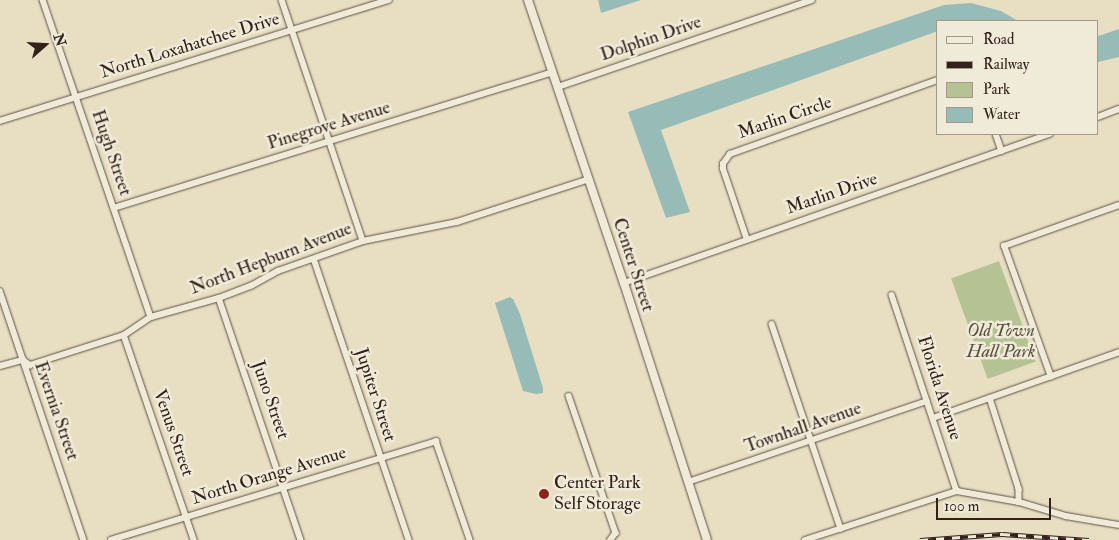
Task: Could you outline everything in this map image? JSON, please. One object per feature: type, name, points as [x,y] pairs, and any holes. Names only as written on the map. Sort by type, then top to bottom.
[{"type":"street","name":"Hugh Street","points":[[43,0],[151,317]]},
{"type":"street","points":[[282,0],[363,241]]},
{"type":"street","name":"North Loxahatchee Drive","points":[[0,121],[389,0]]},
{"type":"street","name":"Center Street","points":[[528,0],[624,283],[707,540]]},
{"type":"street","name":"Dolphin Drive","points":[[558,87],[812,0]]},
{"type":"street","name":"Pinegrove Avenue","points":[[114,208],[552,72]]},
{"type":"street","name":"Marlin Circle","points":[[747,240],[723,169],[726,159],[730,154],[936,81]]},
{"type":"street","points":[[1099,117],[1119,110]]},
{"type":"street","points":[[996,135],[1002,150]]},
{"type":"street","name":"Marlin Drive","points":[[624,283],[1047,135]]},
{"type":"street","name":"North Hepburn Avenue","points":[[0,366],[23,360],[30,365],[124,335],[151,317],[219,298],[251,286],[278,271],[363,241],[457,222],[589,179]]},
{"type":"street","points":[[1051,377],[1004,246],[1119,205]]},
{"type":"street","name":"Jupiter Street","points":[[314,258],[409,540]]},
{"type":"street","name":"Evernia Street","points":[[0,291],[84,540]]},
{"type":"street","name":"Florida Avenue","points":[[892,295],[957,491]]},
{"type":"street","name":"Juno Street","points":[[219,298],[301,540]]},
{"type":"street","points":[[772,324],[841,529]]},
{"type":"street","name":"Venus Street","points":[[124,335],[194,540]]},
{"type":"street","points":[[933,418],[1119,352]]},
{"type":"street","points":[[569,396],[616,533],[611,540]]},
{"type":"street","points":[[990,398],[1020,489],[1019,502]]},
{"type":"street","name":"Townhall Avenue","points":[[688,482],[811,442],[927,401]]},
{"type":"street","name":"North Orange Avenue","points":[[111,540],[436,441],[470,540]]},
{"type":"street","points":[[805,540],[957,491],[1019,502],[1066,516],[1119,525]]},
{"type":"green space","name":"Old Town Hall Park","points":[[999,261],[1036,362],[988,379],[951,278]]},
{"type":"water","points":[[598,0],[641,0],[601,13]]},
{"type":"water","points":[[971,3],[1001,11],[1016,20],[936,20],[936,32],[661,130],[690,212],[666,218],[628,112],[944,5]]},
{"type":"water","points":[[1119,29],[1119,57],[1099,62],[1099,36]]},
{"type":"water","points":[[510,297],[513,299],[520,314],[543,393],[536,394],[523,391],[495,303]]},
{"type":"railway","points":[[920,540],[1002,534],[1089,540]]},
{"type":"place","name":"Center Park Self Storage","points":[[544,494]]}]
